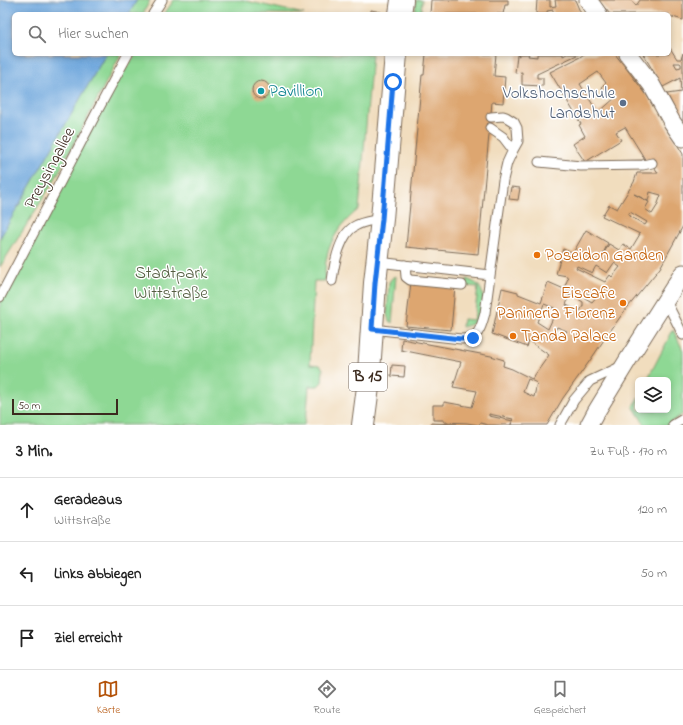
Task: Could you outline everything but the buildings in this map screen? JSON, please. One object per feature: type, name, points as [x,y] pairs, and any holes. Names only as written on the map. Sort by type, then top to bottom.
[{"type":"main road","points":[[400,12],[402,0]]},
{"type":"main road","name":"B 15","points":[[363,425],[368,387],[396,56]]},
{"type":"street","points":[[588,0],[597,12]]},
{"type":"street","points":[[630,56],[651,84],[672,122],[683,138]]},
{"type":"street","points":[[589,425],[683,273]]},
{"type":"lane","points":[[154,12],[162,0]]},
{"type":"lane","name":"Preysingallee","points":[[0,297],[127,56]]},
{"type":"lane","points":[[372,329],[461,339],[473,338],[478,334],[485,313],[503,180],[507,163],[518,141],[517,128],[514,122],[504,116],[491,113]]},
{"type":"lane","points":[[492,132],[503,137],[513,150]]},
{"type":"lane","points":[[539,162],[581,166],[643,165],[652,163]]},
{"type":"lane","points":[[332,281],[338,253],[351,228],[358,224],[382,219]]},
{"type":"lane","points":[[378,262],[490,275]]},
{"type":"lane","points":[[404,264],[406,277],[410,280],[462,285]]},
{"type":"lane","points":[[666,301],[683,335]]},
{"type":"lane","points":[[560,425],[574,400],[590,381],[627,362]]},
{"type":"lane","points":[[673,425],[683,419]]},
{"type":"green space","points":[[137,0],[150,0],[144,12],[130,12]]},
{"type":"green space","points":[[174,0],[242,0],[295,12],[165,12]]},
{"type":"green space","points":[[416,0],[422,0],[421,12],[415,12]]},
{"type":"green space","points":[[105,56],[120,56],[54,181],[0,267],[0,238]]},
{"type":"green space","name":"Stadtpark Wittstraße","points":[[135,56],[372,56],[359,209],[343,224],[332,242],[326,259],[325,281],[314,281],[310,364],[320,365],[323,369],[322,382],[318,386],[309,386],[304,425],[0,425],[0,302],[99,108]]},
{"type":"green space","points":[[396,276],[392,323],[389,321],[387,314],[389,282]]},
{"type":"green space","points":[[467,279],[474,282],[481,289],[484,303],[482,313],[477,321],[462,327],[463,319],[474,320],[478,287],[466,286]]},
{"type":"green space","points":[[673,330],[683,350],[683,414],[667,425],[645,425],[637,413],[671,413],[671,377],[649,377]]},
{"type":"water","points":[[0,0],[137,0],[130,12],[12,12],[12,56],[105,56],[0,238]]},
{"type":"place","name":"Pavillion","points":[[261,91]]},
{"type":"place","name":"Volkshochschule Landshut","points":[[623,103]]},
{"type":"place","name":"Poseidon Garden","points":[[537,255]]},
{"type":"place","name":"Eiscafe Panineria Florenz","points":[[623,303]]},
{"type":"place","name":"Tanda Palace","points":[[513,336]]},
{"type":"route","points":[[393,82],[372,329],[461,339],[473,338]]}]
